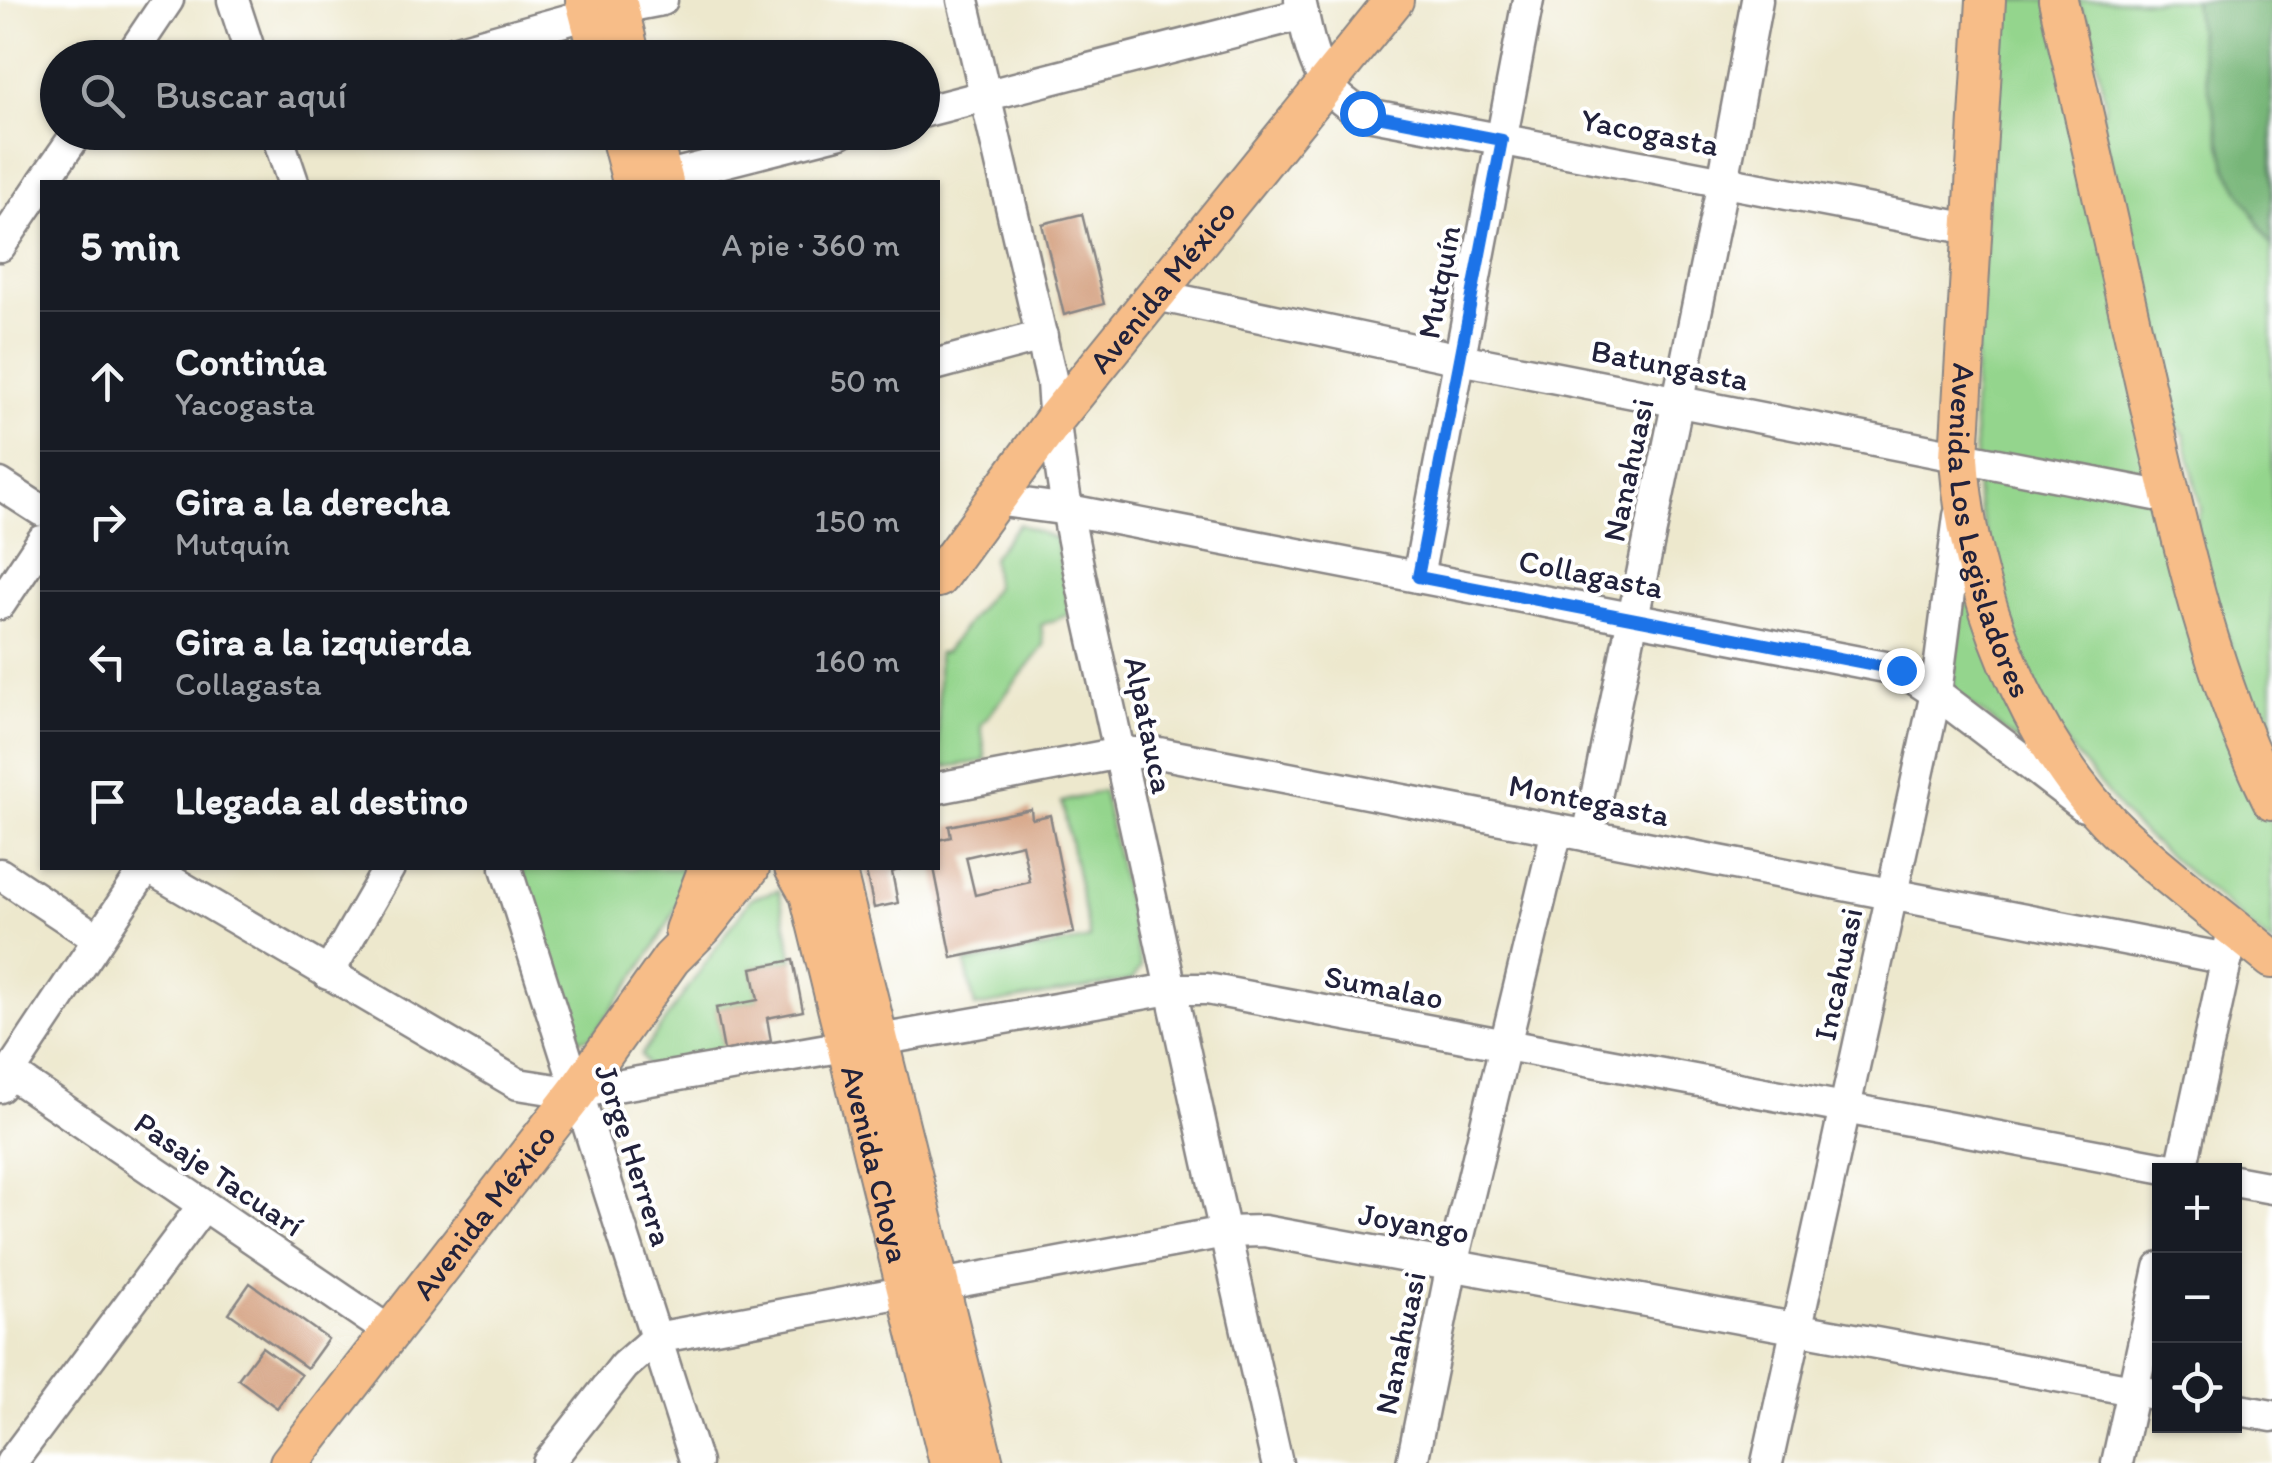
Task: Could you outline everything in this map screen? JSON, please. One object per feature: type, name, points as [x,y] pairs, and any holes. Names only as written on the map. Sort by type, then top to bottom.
[{"type":"main road","name":"Avenida México","points":[[940,575],[1054,420],[1394,0]]},
{"type":"main road","name":"Avenida Los Legisladores","points":[[1986,0],[1959,457],[1961,497],[1997,632],[2021,689],[2074,779],[2122,835],[2230,943],[2272,959]]},
{"type":"main road","points":[[2058,0],[2171,498],[2217,662],[2249,754],[2272,800]]},
{"type":"main road","points":[[601,40],[602,6]]},
{"type":"main road","points":[[602,6],[622,40]]},
{"type":"main road","points":[[630,150],[649,180]]},
{"type":"main road","points":[[650,180],[651,150]]},
{"type":"main road","name":"Avenida México","points":[[671,959],[707,870]]},
{"type":"main road","name":"Avenida México","points":[[289,1463],[576,1092],[671,959],[748,870]]},
{"type":"main road","name":"Avenida Choya","points":[[795,870],[808,894],[863,1044]]},
{"type":"main road","name":"Avenida Choya","points":[[836,870],[863,1044],[923,1286],[984,1463]]},
{"type":"main road","name":"Avenida Choya","points":[[923,1286],[949,1463]]},
{"type":"street","points":[[141,40],[168,0]]},
{"type":"street","points":[[233,0],[246,40]]},
{"type":"street","points":[[490,40],[602,6],[662,0]]},
{"type":"street","name":"Alpatauca","points":[[963,0],[1052,382],[1068,510],[1276,1463]]},
{"type":"street","name":"Mutquín","points":[[1418,577],[1528,0]]},
{"type":"street","name":"Nanahuasi","points":[[1588,836],[1757,0]]},
{"type":"street","points":[[940,108],[1301,7],[1325,85]]},
{"type":"street","name":"Yacogasta","points":[[1325,85],[1362,113],[1972,230]]},
{"type":"street","points":[[45,180],[66,150]]},
{"type":"street","points":[[282,150],[291,180]]},
{"type":"street","points":[[654,180],[771,150]]},
{"type":"street","points":[[0,246],[40,187]]},
{"type":"street","name":"Batungasta","points":[[1156,295],[1460,359],[2171,498]]},
{"type":"street","points":[[940,363],[1042,336]]},
{"type":"street","points":[[0,484],[40,510]]},
{"type":"street","name":"Incahuasi","points":[[1766,1463],[1936,693],[1961,497]]},
{"type":"street","name":"Collagasta","points":[[996,500],[1068,510],[1901,670],[2122,835]]},
{"type":"street","points":[[0,604],[40,544]]},
{"type":"street","name":"Montegasta","points":[[940,788],[1120,753],[1158,753],[1892,894],[2230,943]]},
{"type":"street","name":"Nanahuasi","points":[[1412,1463],[1452,1265],[1557,830]]},
{"type":"street","points":[[5,1080],[147,870]]},
{"type":"street","name":"Sumalao","points":[[151,870],[518,1084],[576,1092],[1170,990],[1206,989],[2152,1165]]},
{"type":"street","points":[[328,974],[389,870]]},
{"type":"street","name":"Jorge Herrera","points":[[507,870],[696,1463]]},
{"type":"street","points":[[0,874],[98,940]]},
{"type":"street","points":[[2180,1163],[2230,943]]},
{"type":"street","name":"Pasaje Tacuarí","points":[[5,1080],[203,1206],[390,1332]]},
{"type":"street","points":[[2242,1183],[2272,1188]]},
{"type":"street","points":[[11,1463],[203,1206]]},
{"type":"street","name":"Joyango","points":[[656,1338],[1225,1232],[1264,1230],[2146,1393]]},
{"type":"street","points":[[548,1463],[624,1366],[656,1338]]},
{"type":"street","points":[[2117,1463],[2146,1393],[2152,1339]]},
{"type":"street","points":[[2242,1410],[2272,1416]]},
{"type":"green space","points":[[1997,0],[2047,0],[2239,759],[2272,826],[2272,945],[2133,825],[2056,731],[2011,633],[1977,499],[1973,403]]},
{"type":"green space","points":[[2076,0],[2272,0],[2272,767],[2193,535],[2201,510],[2184,434],[2168,418],[2101,124],[2105,101],[2089,24]]},
{"type":"green space","points":[[2194,0],[2272,0],[2272,247],[2226,166],[2200,49]]},
{"type":"green space","points":[[1019,524],[1056,539],[1070,614],[1041,625],[1044,646],[981,725],[986,761],[940,768],[940,653],[945,652],[995,587],[992,557]]},
{"type":"green space","points":[[1963,556],[2051,768],[1956,693],[1953,684]]},
{"type":"green space","points":[[1103,791],[1141,967],[1132,980],[975,1007],[965,963],[1090,939],[1062,802]]},
{"type":"green space","points":[[522,870],[691,870],[662,935],[635,976],[592,1037],[578,1040]]},
{"type":"green space","points":[[779,890],[793,960],[752,968],[758,1000],[716,1008],[724,1053],[650,1069],[641,1055],[751,898]]},
{"type":"building","points":[[1082,214],[1104,304],[1064,315],[1042,224]]},
{"type":"building","points":[[1031,809],[1032,819],[1050,815],[1074,933],[952,958],[934,870],[940,870],[940,840],[951,837],[949,826]],"holes":[[[1022,844],[1030,882],[975,895],[966,857]]]},
{"type":"building","points":[[865,870],[898,870],[892,872],[898,903],[874,908]]},
{"type":"building","points":[[793,960],[803,1011],[767,1018],[771,1041],[724,1051],[716,1008],[758,1000],[752,968]]},
{"type":"building","points":[[250,1283],[328,1339],[307,1368],[229,1313]]},
{"type":"building","points":[[262,1347],[301,1375],[277,1408],[238,1379]]},
{"type":"route","points":[[1362,113],[1502,140],[1418,577],[1901,670]]}]
